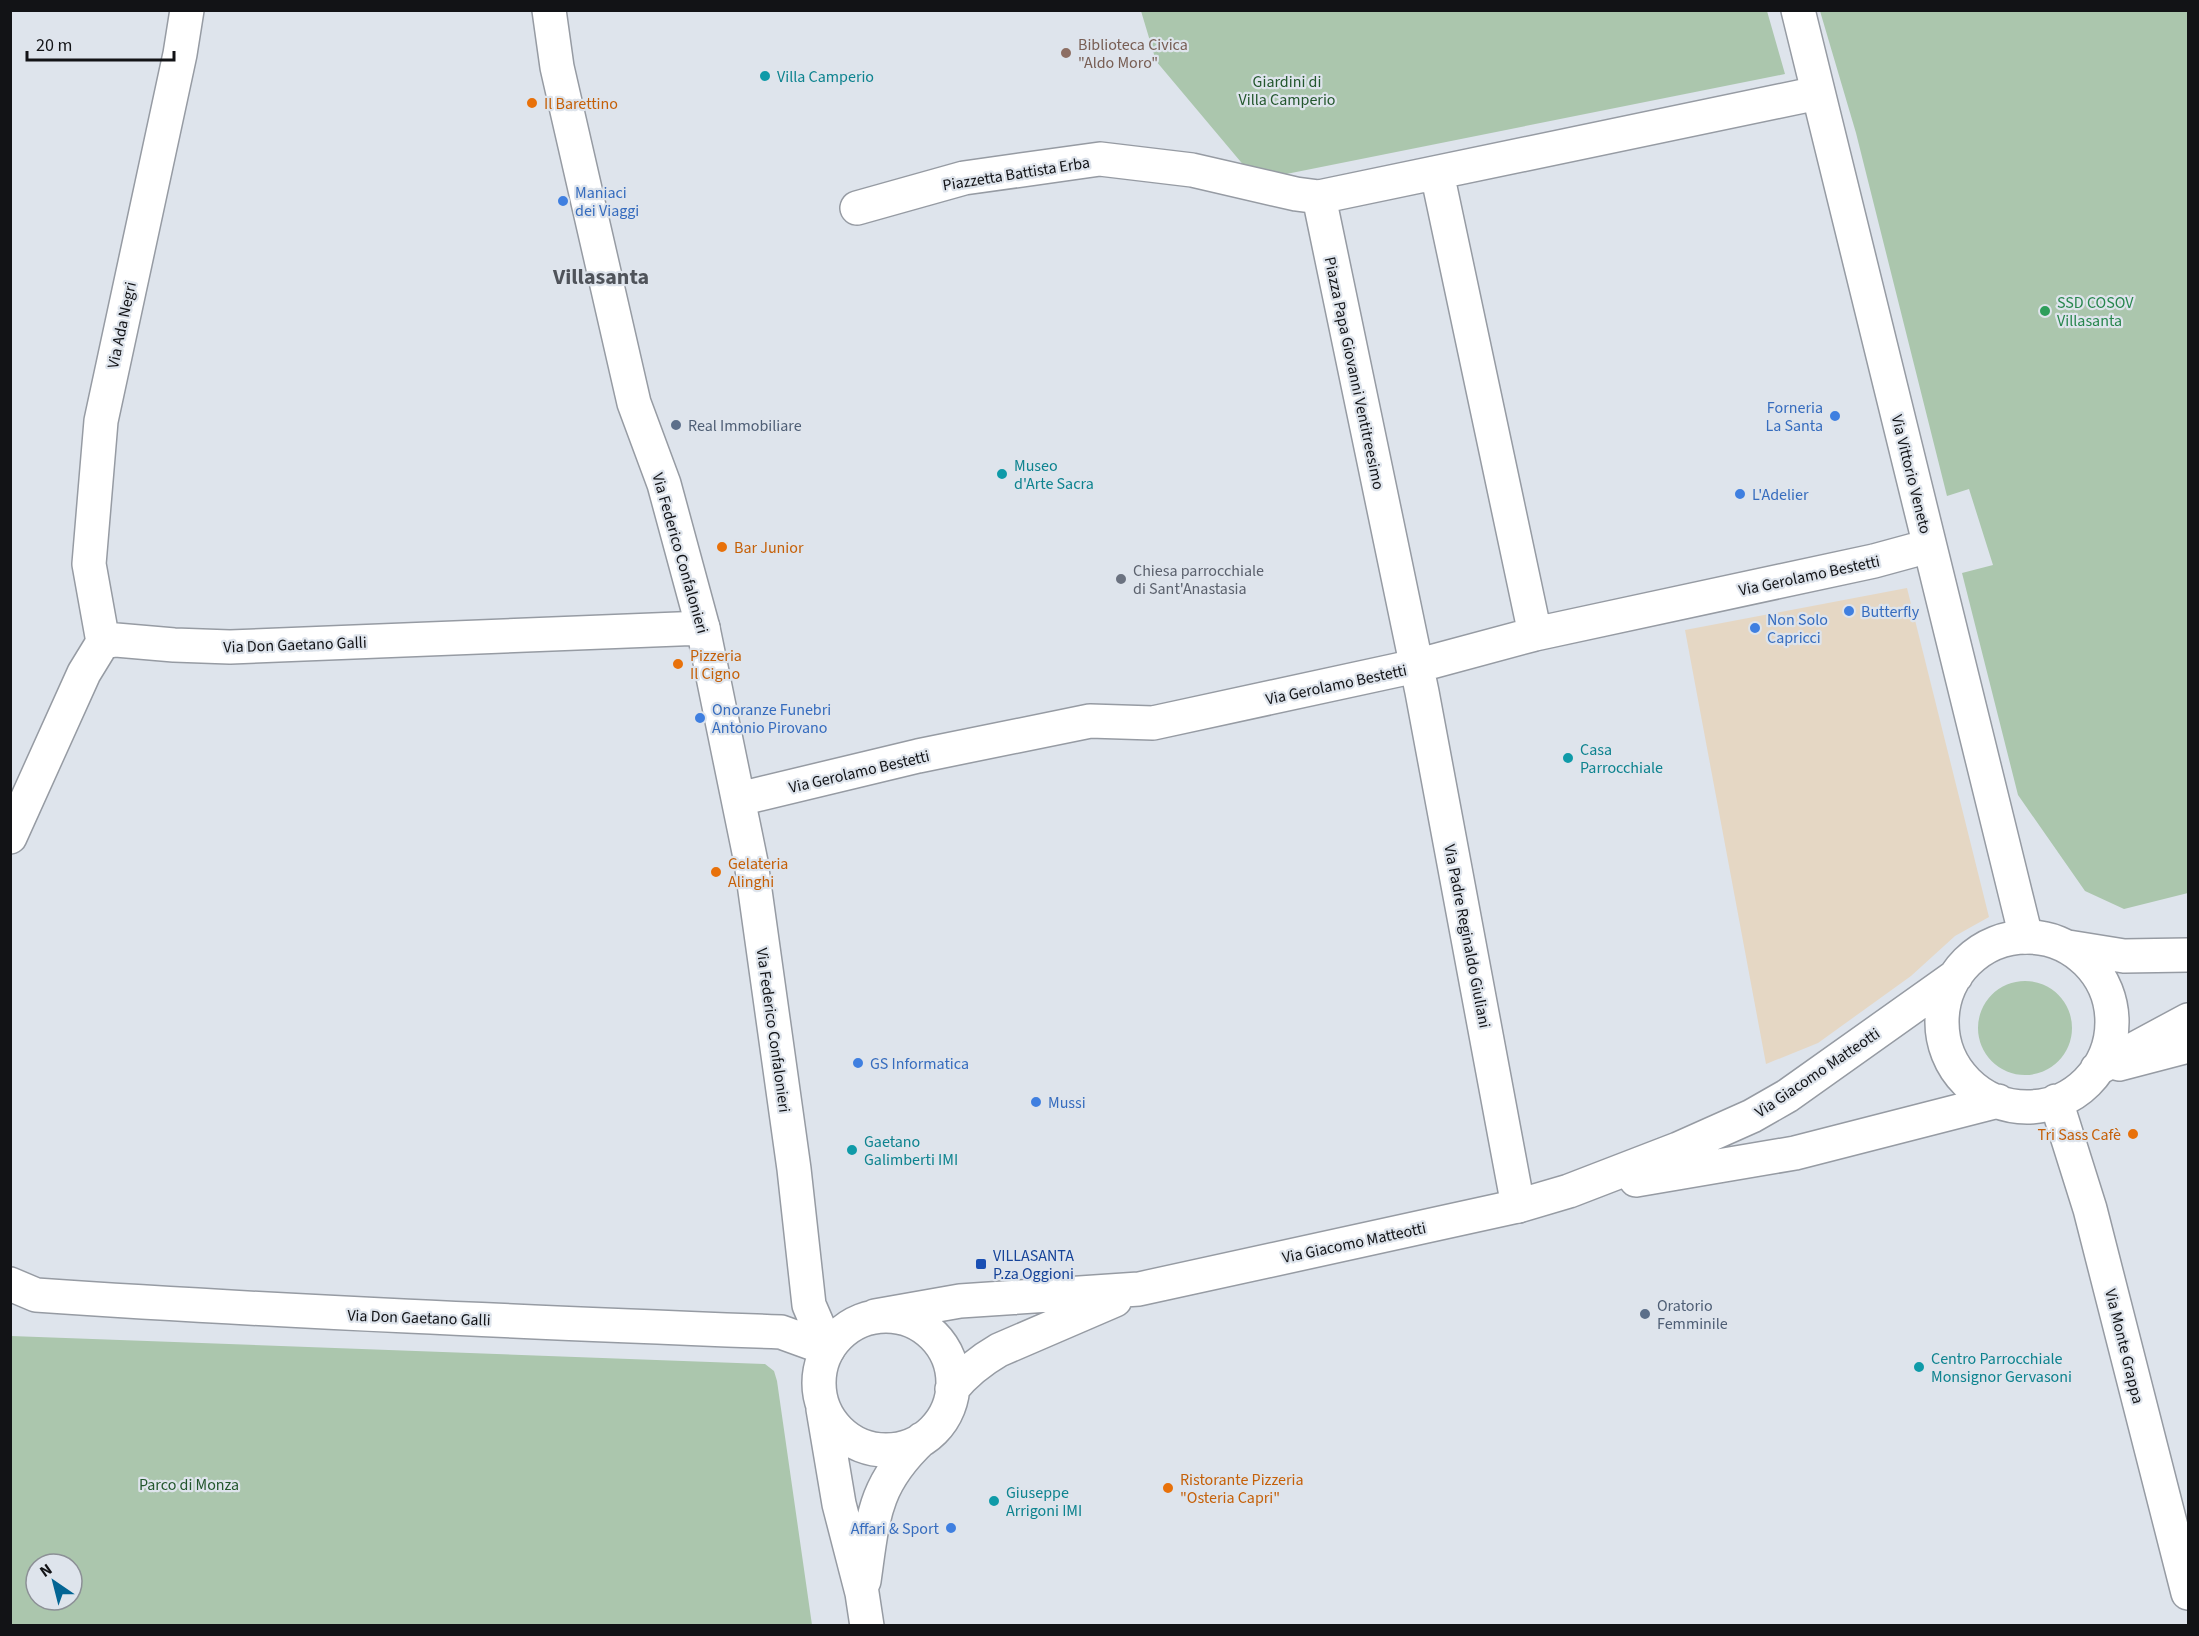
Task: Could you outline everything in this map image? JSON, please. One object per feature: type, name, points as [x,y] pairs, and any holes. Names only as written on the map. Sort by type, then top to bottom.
[{"type":"street","name":"Via Ada Negri","points":[[103,642],[89,564],[101,421],[180,54],[187,10]]},
{"type":"street","name":"Via Federico Confalonieri","points":[[549,10],[557,67],[634,404],[664,484],[703,628],[739,799],[751,862],[794,1169],[809,1305],[828,1349]]},
{"type":"street","name":"Via Vittorio Veneto","points":[[1798,10],[2026,937]]},
{"type":"street","points":[[1319,197],[1818,93]]},
{"type":"street","name":"Piazzetta Battista Erba","points":[[856,208],[964,178],[1100,159],[1192,170],[1296,194],[1319,197]]},
{"type":"street","points":[[1437,173],[1535,634]]},
{"type":"street","name":"Piazza Papa Giovanni Ventitreesimo","points":[[1319,197],[1416,666]]},
{"type":"street","name":"Via Gerolamo Bestetti","points":[[739,799],[918,756],[1079,724],[1090,722],[1153,723],[1416,666],[1535,634],[1874,561],[1929,546]]},
{"type":"street","name":"Via Don Gaetano Galli","points":[[103,642],[116,640],[230,647],[703,628]]},
{"type":"street","points":[[10,837],[84,673],[103,642]]},
{"type":"street","name":"Via Padre Reginaldo Giuliani","points":[[1416,666],[1518,1206]]},
{"type":"street","points":[[2026,937],[2049,940],[2066,947],[2082,957],[2096,972],[2109,1001],[2112,1016],[2110,1038],[2097,1069],[2075,1092],[2056,1101],[2027,1106],[1998,1101],[1985,1096],[1965,1080],[1946,1048],[1942,1030],[1942,1013],[1947,993],[1956,976],[1967,962],[1986,948],[2010,939],[2026,937]]},
{"type":"street","points":[[2066,947],[2124,956],[2188,955]]},
{"type":"street","name":"Via Giacomo Matteotti","points":[[875,1316],[960,1301],[1139,1289],[1518,1206],[1569,1191],[1678,1149],[1752,1116],[1787,1096],[1956,976]]},
{"type":"street","points":[[2097,1069],[2188,1020]]},
{"type":"street","points":[[2097,1069],[2188,1046]]},
{"type":"street","name":"Via Giacomo Matteotti","points":[[1569,1191],[1795,1154],[1998,1101]]},
{"type":"street","name":"Via Monte Grappa","points":[[2056,1101],[2100,1245],[2188,1593]]},
{"type":"street","name":"Via Don Gaetano Galli","points":[[10,1284],[36,1295],[226,1308],[461,1320],[781,1332],[828,1349]]},
{"type":"street","name":"Via Giacomo Matteotti","points":[[952,1389],[966,1373],[999,1350],[1139,1289]]},
{"type":"street","points":[[862,1593],[875,1510],[895,1468],[942,1419],[948,1409],[952,1389],[952,1371],[948,1356],[933,1334],[918,1324],[894,1316],[875,1316],[860,1320],[847,1328],[828,1349],[823,1358],[819,1376],[839,1504],[862,1593],[867,1626]]},
{"type":"street","points":[[822,1401],[835,1426],[850,1440],[863,1446],[882,1450],[899,1448],[924,1438]]},
{"type":"shaded area","points":[[1907,588],[1989,917],[1955,936],[1911,976],[1818,1043],[1766,1064],[1685,630]]},
{"type":"green space","name":"Giardini di Villa Camperio","points":[[1141,11],[1767,11],[1785,74],[1256,180],[1156,61]]},
{"type":"green space","name":"SSD COSOV Villasanta","points":[[1820,11],[2188,11],[2188,893],[2124,909],[2085,891],[2018,795],[1962,573],[1993,565],[1969,489],[1947,496],[1856,133]]},
{"type":"green space","points":[[2025,981],[2043,984],[2058,995],[2069,1010],[2072,1028],[2069,1046],[2058,1061],[2043,1072],[2025,1075],[2007,1072],[1992,1061],[1981,1046],[1978,1028],[1981,1010],[1992,995],[2007,984]]},
{"type":"green space","name":"Parco di Monza","points":[[11,1336],[765,1364],[774,1371],[777,1381],[812,1625],[11,1625]]},
{"type":"place","name":"Biblioteca Civica \"Aldo Moro\"","points":[[1066,53]]},
{"type":"place","name":"Villa Camperio","points":[[765,76]]},
{"type":"place","name":"Il Barettino","points":[[532,103]]},
{"type":"place","name":"Maniaci dei Viaggi","points":[[563,201]]},
{"type":"place","name":"SSD COSOV Villasanta","points":[[2045,311]]},
{"type":"place","name":"Forneria La Santa","points":[[1835,416]]},
{"type":"place","name":"Real Immobiliare","points":[[676,425]]},
{"type":"place","name":"Museo d'Arte Sacra","points":[[1002,474]]},
{"type":"place","name":"L'Adelier","points":[[1740,494]]},
{"type":"place","name":"Bar Junior","points":[[722,547]]},
{"type":"place","name":"Chiesa parrocchiale di Sant'Anastasia","points":[[1121,579]]},
{"type":"place","name":"Butterfly","points":[[1849,611]]},
{"type":"place","name":"Non Solo Capricci","points":[[1755,628]]},
{"type":"place","name":"Pizzeria Il Cigno","points":[[678,664]]},
{"type":"place","name":"Onoranze Funebri Antonio Pirovano","points":[[700,718]]},
{"type":"place","name":"Casa Parrocchiale","points":[[1568,758]]},
{"type":"place","name":"Gelateria Alinghi","points":[[716,872]]},
{"type":"place","name":"GS Informatica","points":[[858,1063]]},
{"type":"place","name":"Mussi","points":[[1036,1102]]},
{"type":"place","name":"Tri Sass Cafè","points":[[2133,1134]]},
{"type":"place","name":"Gaetano Galimberti IMI","points":[[852,1150]]},
{"type":"place","name":"VILLASANTA P.za Oggioni","points":[[981,1264]]},
{"type":"place","name":"Oratorio Femminile","points":[[1645,1314]]},
{"type":"place","name":"Centro Parrocchiale Monsignor Gervasoni","points":[[1919,1367]]},
{"type":"place","name":"Ristorante Pizzeria \"Osteria Capri\"","points":[[1168,1488]]},
{"type":"place","name":"Giuseppe Arrigoni IMI","points":[[994,1501]]},
{"type":"place","name":"Affari & Sport","points":[[951,1528]]},
{"type":"district","name":"Villasanta","points":[[601,276]]}]
